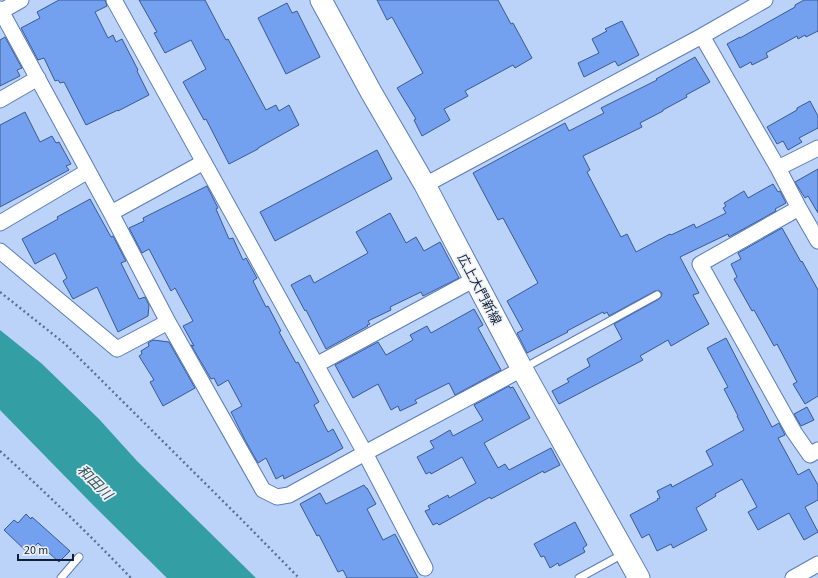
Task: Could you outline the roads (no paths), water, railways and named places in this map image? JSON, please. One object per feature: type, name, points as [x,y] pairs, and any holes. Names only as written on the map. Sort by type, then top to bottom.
[{"type":"main road","name":"広上大門新線","points":[[320,0],[424,185],[522,369],[639,578]]},
{"type":"street","points":[[21,0],[0,11],[112,213],[168,322],[263,490],[278,497],[289,495],[522,369]]},
{"type":"street","points":[[114,0],[365,453],[425,568]]},
{"type":"street","points":[[424,185],[702,36],[765,0]]},
{"type":"street","points":[[702,36],[818,241]]},
{"type":"street","points":[[0,100],[38,78]]},
{"type":"street","points":[[778,168],[818,148]]},
{"type":"street","points":[[112,213],[204,162]]},
{"type":"street","points":[[0,223],[88,171]]},
{"type":"street","points":[[799,208],[700,264],[794,432],[810,455],[818,450]]},
{"type":"street","points":[[0,251],[117,349],[168,322]]},
{"type":"street","points":[[316,365],[475,279]]},
{"type":"street","points":[[793,578],[817,567]]},
{"type":"lane","points":[[522,369],[658,295]]},
{"type":"lane","points":[[579,578],[624,553]]},
{"type":"lane","points":[[61,578],[79,557]]},
{"type":"water","name":"和田川","points":[[0,330],[41,363],[99,419],[137,461],[256,578],[167,578],[0,410]]}]
